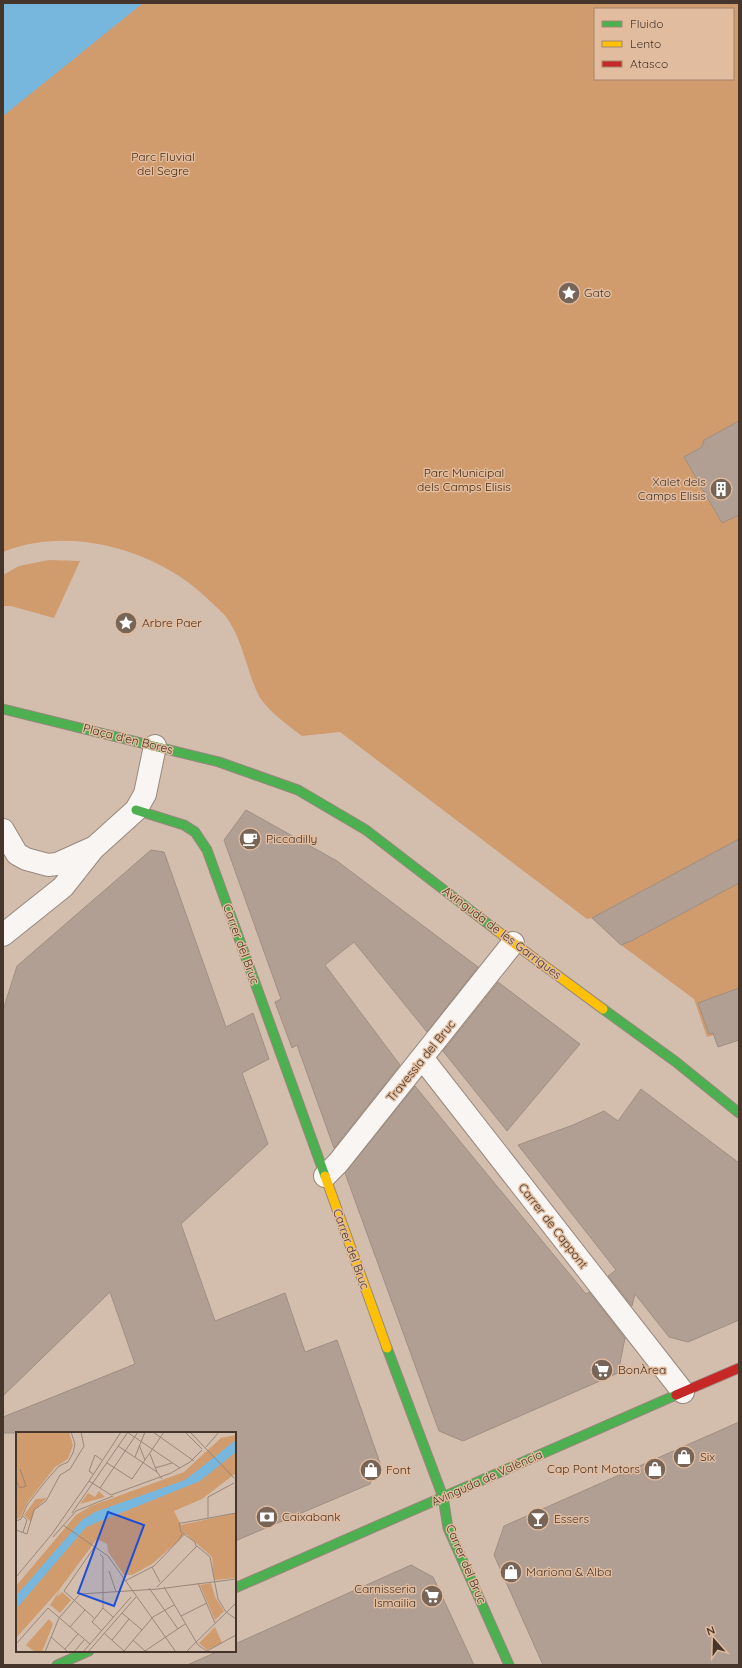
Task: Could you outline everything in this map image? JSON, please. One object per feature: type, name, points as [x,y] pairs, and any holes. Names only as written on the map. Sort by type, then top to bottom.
[{"type":"street","name":"Plaça d'en Bores","points":[[3,708],[219,762],[253,774]]},
{"type":"street","points":[[3,935],[63,888],[95,847],[136,810],[145,794],[155,746]]},
{"type":"street","name":"Avinguda de les Garrigues","points":[[253,774],[298,790],[366,830],[514,943],[676,1062],[739,1113]]},
{"type":"street","name":"Carrer del Bruc","points":[[136,810],[184,825],[195,832],[207,850],[421,1442],[443,1497],[448,1528],[509,1665]]},
{"type":"street","points":[[3,830],[17,854],[26,859],[48,865],[57,864],[95,847]]},
{"type":"street","name":"Travessia del Bruc","points":[[325,1176],[338,1163],[423,1059],[514,943]]},
{"type":"street","name":"Carrer de Cappont","points":[[423,1059],[683,1392]]},
{"type":"street","name":"Avinguda de València","points":[[236,1588],[739,1368]]},
{"type":"street","points":[[57,1665],[87,1652]]},
{"type":"green space","name":"Parc Municipal dels Camps Elisis","points":[[3,3],[739,3],[739,1040],[714,1035],[707,1037],[694,999],[621,945],[593,918],[587,919],[340,732],[302,736],[278,717],[266,706],[258,694],[238,638],[227,618],[190,583],[166,568],[140,556],[113,547],[85,542],[57,541],[29,544],[3,552]]},
{"type":"green space","points":[[49,560],[80,561],[54,618],[11,606],[3,606],[3,575],[19,566]]},
{"type":"water","points":[[3,3],[143,3],[3,116]]},
{"type":"building","name":"Xalet dels Camps Elisis","points":[[739,421],[739,515],[722,523],[684,457],[702,447],[704,440]]},
{"type":"building","points":[[246,810],[337,861],[478,967],[427,1032],[354,942],[325,965],[400,1065],[334,1148],[297,1045],[292,1048],[275,1002],[281,999],[224,840]]},
{"type":"building","points":[[739,839],[739,883],[621,945],[592,918]]},
{"type":"building","points":[[151,850],[164,852],[226,1027],[253,1013],[269,1059],[242,1073],[268,1144],[181,1224],[215,1321],[285,1293],[305,1352],[337,1340],[380,1463],[370,1484],[236,1541],[236,1432],[3,1433],[3,1417],[135,1364],[110,1292],[3,1396],[3,1010],[17,966]]},
{"type":"building","points":[[498,982],[580,1044],[507,1131],[443,1051]]},
{"type":"building","points":[[739,988],[739,1040],[718,1047],[713,1033],[709,1034],[698,1003]]},
{"type":"building","points":[[415,1086],[586,1294],[589,1292],[625,1338],[618,1373],[463,1441],[439,1431],[345,1173]]},
{"type":"building","points":[[641,1089],[739,1163],[739,1320],[688,1342],[669,1337],[635,1294],[632,1306],[608,1276],[616,1270],[518,1145],[573,1125],[604,1111],[618,1121]]},
{"type":"building","points":[[739,1422],[739,1665],[543,1665],[494,1555],[504,1526]]},
{"type":"building","points":[[411,1565],[433,1577],[474,1665],[187,1665],[217,1652],[236,1652],[236,1644]]},
{"type":"traffic: fast","points":[[3,709],[219,762],[298,790],[366,830],[496,930]]},
{"type":"traffic: fast","points":[[136,810],[184,825],[195,832],[207,850],[325,1176]]},
{"type":"traffic: fast","points":[[603,1009],[676,1062],[739,1113]]},
{"type":"traffic: fast","points":[[387,1348],[443,1497],[448,1528],[509,1665]]},
{"type":"traffic: fast","points":[[236,1588],[676,1395]]},
{"type":"traffic: fast","points":[[57,1665],[87,1652]]},
{"type":"traffic: slow","points":[[496,930],[603,1009]]},
{"type":"traffic: slow","points":[[325,1176],[387,1348]]},
{"type":"traffic: jam","points":[[676,1395],[739,1368]]},
{"type":"place","name":"Gato","points":[[569,293]]},
{"type":"place","name":"Xalet dels Camps Elisis","points":[[721,489]]},
{"type":"place","name":"Arbre Paer","points":[[126,623]]},
{"type":"place","name":"Piccadilly","points":[[250,839]]},
{"type":"place","name":"BonÀrea","points":[[602,1370]]},
{"type":"place","name":"Six","points":[[684,1457]]},
{"type":"place","name":"Cap Pont Motors","points":[[655,1469]]},
{"type":"place","name":"Font","points":[[371,1470]]},
{"type":"place","name":"Caixabank","points":[[267,1517]]},
{"type":"place","name":"Essers","points":[[538,1519]]},
{"type":"place","name":"Mariona & Alba","points":[[511,1572]]},
{"type":"place","name":"Carnisseria Ismailia","points":[[432,1596]]},
{"type":"park label","name":"Parc Fluvial del Segre","points":[[163,164]]}]
